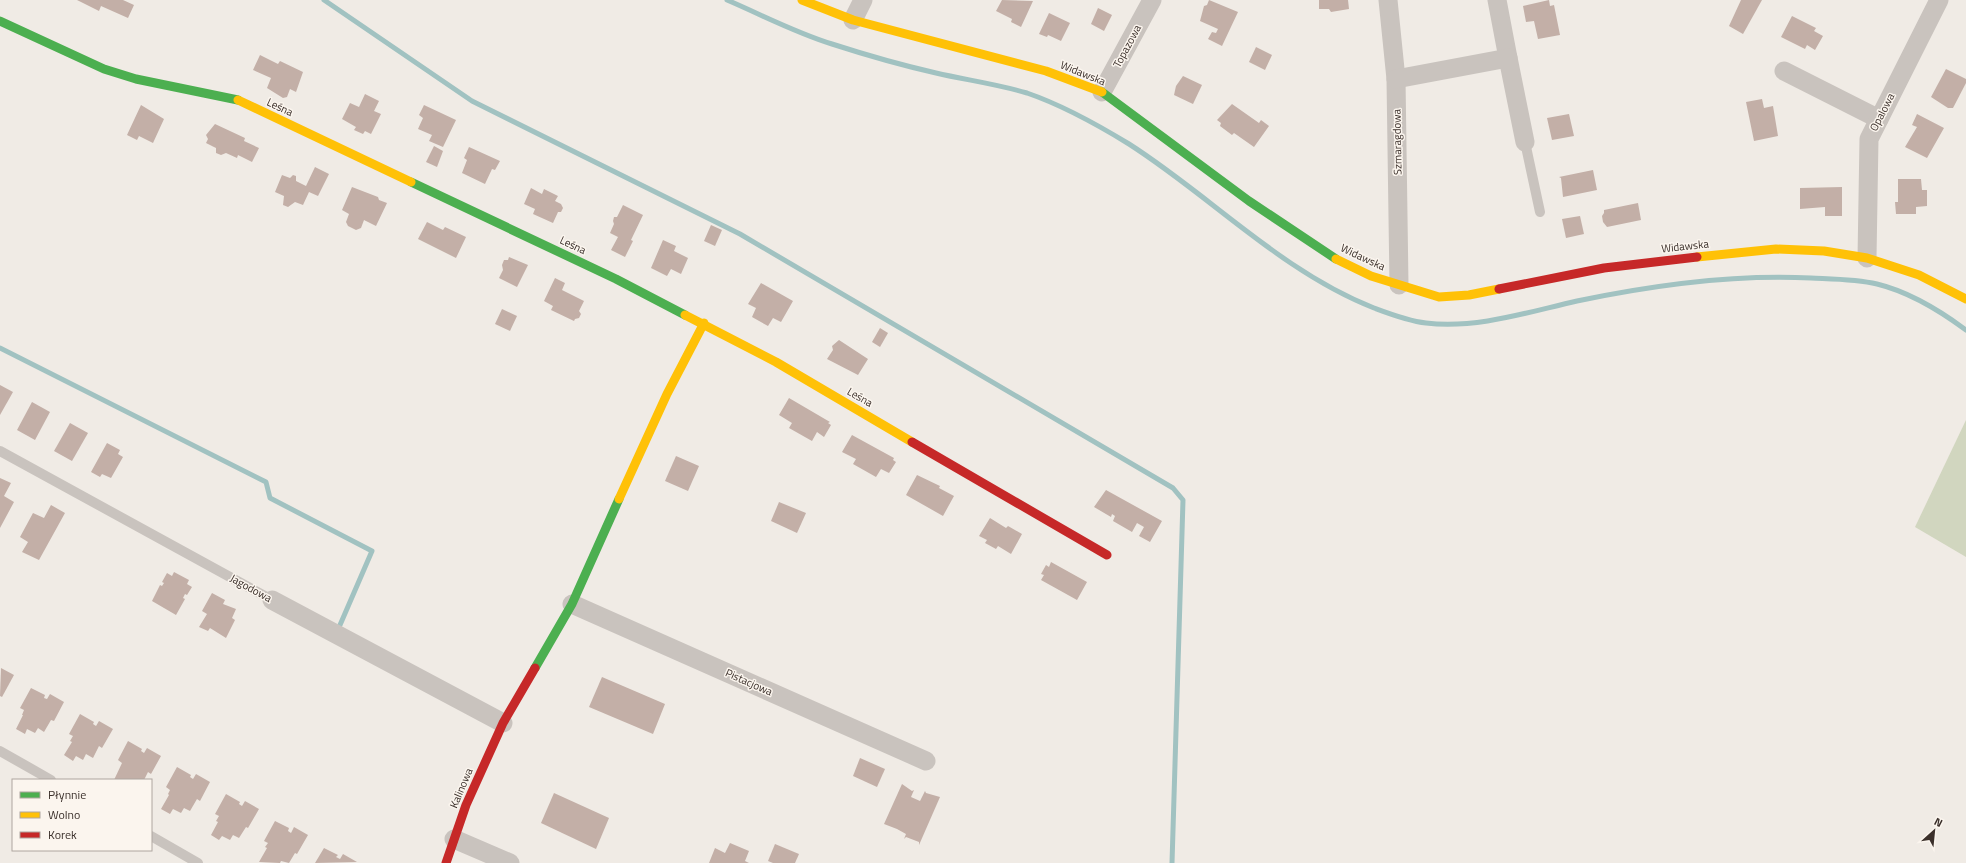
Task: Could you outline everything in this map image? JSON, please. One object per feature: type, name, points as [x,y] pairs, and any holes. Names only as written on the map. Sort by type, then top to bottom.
[{"type":"street","name":"Widawska","points":[[802,0],[853,20],[1046,72],[1102,92],[1249,201],[1346,265],[1399,285],[1439,297],[1469,295],[1604,268],[1683,258],[1776,249],[1824,251],[1867,258],[1919,275],[1966,299]]},
{"type":"street","points":[[853,20],[863,0]]},
{"type":"street","name":"Topazowa","points":[[1102,92],[1152,0]]},
{"type":"street","name":"Szmaragdowa","points":[[1388,0],[1396,79],[1399,285]]},
{"type":"street","points":[[1497,0],[1525,142]]},
{"type":"street","name":"Opalowa","points":[[1867,258],[1869,138],[1938,0]]},
{"type":"street","name":"Leśna","points":[[0,21],[104,69],[136,79],[233,98],[616,279],[704,323],[776,362],[1107,555]]},
{"type":"street","points":[[1396,79],[1508,58]]},
{"type":"street","points":[[1784,71],[1879,119]]},
{"type":"street","name":"Kalinowa","points":[[446,863],[466,805],[503,723],[572,604],[667,394],[704,323]]},
{"type":"street","name":"Jagodowa","points":[[272,600],[503,723]]},
{"type":"street","name":"Pistacjowa","points":[[572,604],[926,761]]},
{"type":"street","points":[[454,839],[510,863]]},
{"type":"lane","points":[[1525,142],[1540,212]]},
{"type":"lane","name":"Jagodowa","points":[[0,451],[272,600]]},
{"type":"lane","points":[[0,751],[49,779]]},
{"type":"lane","points":[[152,837],[198,863]]},
{"type":"green space","points":[[1966,420],[1966,557],[1915,527]]},
{"type":"building","points":[[77,0],[123,0],[134,5],[128,18],[101,6],[99,11]]},
{"type":"building","points":[[1002,0],[1033,1],[1021,27],[1011,22],[1012,19],[996,11]]},
{"type":"building","points":[[1209,0],[1238,12],[1222,46],[1208,39],[1212,32],[1216,33],[1218,29],[1200,21],[1204,6],[1207,5]]},
{"type":"building","points":[[1319,0],[1348,0],[1349,9],[1331,12],[1329,9],[1319,9]]},
{"type":"building","points":[[1549,0],[1550,6],[1554,5],[1560,35],[1538,39],[1534,21],[1526,22],[1523,6]]},
{"type":"building","points":[[1741,0],[1762,0],[1743,34],[1729,26]]},
{"type":"building","points":[[1098,8],[1112,15],[1104,31],[1091,24]]},
{"type":"building","points":[[1049,13],[1070,23],[1061,41],[1048,35],[1047,37],[1039,34]]},
{"type":"building","points":[[1792,16],[1816,28],[1814,31],[1823,36],[1815,50],[1807,45],[1805,49],[1781,37]]},
{"type":"building","points":[[1256,47],[1272,55],[1265,70],[1249,62]]},
{"type":"building","points":[[260,55],[278,64],[280,61],[303,72],[296,92],[290,89],[287,97],[283,98],[267,88],[271,78],[253,70]]},
{"type":"building","points":[[1946,69],[1966,79],[1966,83],[1953,108],[1948,108],[1931,97]]},
{"type":"building","points":[[1183,76],[1202,85],[1193,104],[1174,95],[1176,86]]},
{"type":"building","points":[[365,94],[379,101],[374,111],[381,114],[371,134],[365,131],[363,134],[354,130],[356,127],[342,119],[350,103],[359,107]]},
{"type":"building","points":[[1762,99],[1764,108],[1773,106],[1778,136],[1754,141],[1746,102]]},
{"type":"building","points":[[1232,104],[1259,123],[1261,120],[1269,126],[1254,147],[1234,133],[1232,135],[1220,126],[1221,123],[1217,120]]},
{"type":"building","points":[[141,105],[164,119],[153,143],[139,136],[137,140],[127,135]]},
{"type":"building","points":[[424,105],[456,120],[443,147],[429,141],[432,135],[418,129],[423,118],[419,115]]},
{"type":"building","points":[[1569,114],[1574,136],[1552,140],[1547,118]]},
{"type":"building","points":[[1917,114],[1944,128],[1927,158],[1905,147],[1917,127],[1912,125]]},
{"type":"building","points":[[215,124],[245,138],[244,141],[259,148],[252,162],[238,155],[237,158],[226,153],[221,155],[216,153],[216,148],[206,143],[208,139],[206,135]]},
{"type":"building","points":[[434,146],[443,151],[437,167],[426,162]]},
{"type":"building","points":[[469,147],[500,161],[495,170],[492,169],[485,184],[462,173],[467,160],[464,158]]},
{"type":"building","points":[[315,167],[329,174],[318,196],[309,192],[303,205],[295,202],[288,207],[283,205],[284,196],[275,192],[282,175],[290,178],[293,175],[296,176],[296,181],[306,186]]},
{"type":"building","points":[[1593,170],[1597,190],[1563,197],[1561,178],[1559,177]]},
{"type":"building","points":[[1898,179],[1921,179],[1922,190],[1927,190],[1927,206],[1916,207],[1916,214],[1896,214],[1895,202],[1898,202]]},
{"type":"building","points":[[352,187],[378,197],[379,200],[387,203],[376,226],[364,220],[361,228],[356,230],[348,226],[346,222],[349,214],[342,210]]},
{"type":"building","points":[[1842,187],[1842,216],[1825,216],[1825,207],[1800,209],[1800,188]]},
{"type":"building","points":[[531,188],[542,194],[544,189],[558,196],[555,201],[561,204],[563,208],[561,212],[558,212],[553,223],[533,214],[535,209],[524,204]]},
{"type":"building","points":[[1638,203],[1641,220],[1607,227],[1603,222],[1602,216],[1604,210]]},
{"type":"building","points":[[623,205],[643,215],[625,257],[611,250],[618,237],[610,233],[614,224],[614,217],[617,217]]},
{"type":"building","points":[[1580,216],[1584,234],[1566,238],[1562,219]]},
{"type":"building","points":[[427,222],[443,230],[445,227],[466,237],[456,258],[418,239]]},
{"type":"building","points":[[711,225],[722,230],[715,246],[704,241]]},
{"type":"building","points":[[663,240],[676,246],[674,251],[688,258],[681,274],[671,269],[667,276],[651,268]]},
{"type":"building","points":[[509,257],[528,265],[517,287],[499,278],[503,270],[502,265],[504,260],[508,260]]},
{"type":"building","points":[[555,278],[565,283],[562,290],[584,301],[579,311],[581,314],[579,318],[575,319],[574,321],[551,310],[553,306],[544,301]]},
{"type":"building","points":[[761,283],[793,301],[781,322],[773,318],[768,326],[752,317],[756,308],[748,304]]},
{"type":"building","points":[[502,309],[517,316],[510,331],[495,324]]},
{"type":"building","points":[[880,328],[888,333],[880,347],[872,342]]},
{"type":"building","points":[[839,340],[868,359],[858,375],[827,359],[833,350],[832,346]]},
{"type":"building","points":[[0,385],[13,392],[0,415]]},
{"type":"building","points":[[789,398],[830,422],[828,423],[831,425],[824,437],[817,432],[812,441],[789,428],[792,423],[779,415]]},
{"type":"building","points":[[32,402],[50,412],[35,440],[17,430]]},
{"type":"building","points":[[70,423],[88,433],[72,461],[54,451]]},
{"type":"building","points":[[852,435],[894,458],[893,460],[896,462],[889,473],[881,469],[876,477],[853,464],[856,459],[842,452]]},
{"type":"building","points":[[107,443],[120,450],[118,454],[123,457],[111,478],[102,474],[100,477],[91,472]]},
{"type":"building","points":[[676,456],[699,466],[688,491],[665,481]]},
{"type":"building","points":[[917,475],[940,486],[939,488],[954,496],[943,516],[906,495]]},
{"type":"building","points":[[0,478],[11,483],[4,496],[14,502],[0,528]]},
{"type":"building","points":[[1106,490],[1162,521],[1150,542],[1139,536],[1144,527],[1137,523],[1132,532],[1113,521],[1115,516],[1112,514],[1111,517],[1094,507]]},
{"type":"building","points":[[779,502],[806,513],[797,533],[771,521]]},
{"type":"building","points":[[51,505],[65,513],[39,560],[22,552],[28,542],[20,537],[33,513],[44,518]]},
{"type":"building","points":[[990,518],[1006,528],[1008,526],[1022,534],[1011,554],[998,546],[996,549],[985,543],[987,540],[979,536]]},
{"type":"building","points":[[1051,562],[1087,582],[1077,600],[1041,580],[1044,575],[1041,574],[1046,565],[1049,567]]},
{"type":"building","points":[[174,572],[189,580],[187,584],[192,587],[187,595],[185,594],[183,598],[185,599],[176,615],[152,601],[160,585],[162,586],[164,583],[162,582],[167,573],[172,576]]},
{"type":"building","points":[[212,593],[225,600],[223,604],[236,609],[232,618],[235,620],[226,638],[210,628],[208,631],[199,627],[207,614],[202,611]]},
{"type":"building","points":[[1,668],[14,675],[2,697],[0,696]]},
{"type":"building","points":[[602,677],[665,704],[653,734],[589,707]]},
{"type":"building","points":[[31,688],[45,695],[44,698],[47,699],[50,694],[64,702],[54,721],[51,720],[44,732],[38,728],[35,733],[27,729],[25,734],[16,729],[24,710],[20,708]]},
{"type":"building","points":[[80,714],[94,722],[93,724],[96,726],[99,721],[113,729],[102,748],[99,746],[93,758],[86,754],[83,760],[76,756],[73,761],[64,755],[72,742],[70,741],[73,736],[69,734]]},
{"type":"building","points":[[128,741],[142,749],[141,751],[144,753],[147,748],[161,756],[151,774],[148,772],[144,779],[114,779],[122,763],[118,760]]},
{"type":"building","points":[[860,758],[885,769],[877,787],[853,776]]},
{"type":"building","points":[[177,767],[191,775],[190,777],[193,779],[196,774],[210,782],[200,801],[197,799],[190,811],[184,808],[181,813],[173,809],[170,814],[161,809],[169,795],[170,790],[166,787]]},
{"type":"building","points":[[902,784],[912,791],[914,790],[911,797],[920,801],[925,791],[926,793],[940,797],[919,845],[919,842],[906,837],[904,839],[906,834],[884,824]]},
{"type":"building","points":[[554,793],[609,818],[596,849],[541,823]]},
{"type":"building","points":[[226,794],[240,802],[239,804],[242,806],[245,801],[259,809],[248,828],[246,827],[239,838],[233,835],[230,840],[222,836],[219,840],[211,835],[218,822],[216,821],[219,816],[215,814]]},
{"type":"building","points":[[275,821],[289,828],[288,831],[291,833],[294,827],[308,835],[297,854],[295,853],[289,863],[281,861],[280,863],[259,862],[267,848],[265,847],[268,843],[264,841]]},
{"type":"building","points":[[730,843],[749,851],[745,861],[749,863],[709,863],[715,848],[725,853]]},
{"type":"building","points":[[775,844],[799,854],[795,863],[773,863],[768,861]]},
{"type":"building","points":[[324,848],[338,855],[336,857],[340,859],[343,854],[357,862],[315,863]]},
{"type":"waterway","points":[[324,0],[472,101],[740,234],[1173,488],[1183,500],[1172,863]]},
{"type":"waterway","points":[[727,0],[819,40],[910,67],[1027,93],[1066,109],[1129,144],[1160,165],[1248,232],[1309,275],[1340,293],[1374,308],[1406,319],[1426,323],[1445,324],[1483,322],[1635,290],[1723,279],[1782,277],[1852,280],[1889,287],[1924,302],[1966,330]]},
{"type":"waterway","points":[[0,348],[266,482],[270,498],[372,551],[340,625]]},
{"type":"traffic: fast","points":[[0,21],[104,69],[136,79],[238,100]]},
{"type":"traffic: fast","points":[[1102,92],[1249,201],[1336,259]]},
{"type":"traffic: fast","points":[[411,182],[616,279],[685,315]]},
{"type":"traffic: fast","points":[[535,668],[572,604],[619,499]]},
{"type":"traffic: slow","points":[[802,0],[853,20],[1046,71],[1102,92]]},
{"type":"traffic: slow","points":[[238,100],[411,182]]},
{"type":"traffic: slow","points":[[1697,257],[1776,249],[1824,251],[1867,258],[1919,275],[1966,299]]},
{"type":"traffic: slow","points":[[1336,259],[1371,276],[1439,297],[1469,295],[1499,289]]},
{"type":"traffic: slow","points":[[685,315],[776,362],[912,442]]},
{"type":"traffic: slow","points":[[619,499],[667,394],[704,323]]},
{"type":"traffic: jam","points":[[1499,289],[1604,268],[1697,257]]},
{"type":"traffic: jam","points":[[912,442],[1107,555]]},
{"type":"traffic: jam","points":[[446,863],[466,805],[503,723],[535,668]]}]
